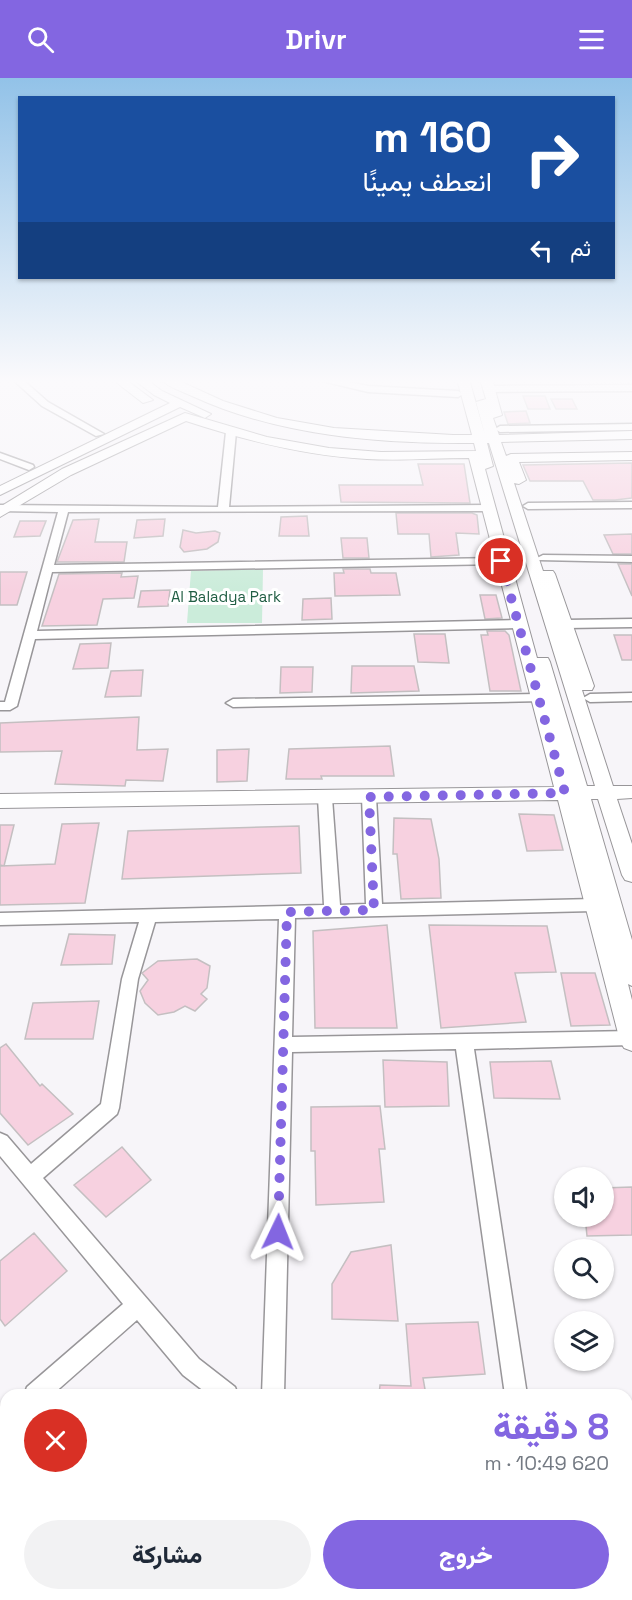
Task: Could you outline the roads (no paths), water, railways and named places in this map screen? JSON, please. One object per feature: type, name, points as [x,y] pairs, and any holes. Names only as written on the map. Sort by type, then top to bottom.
[{"type":"main road","points":[[0,483],[65,450]]},
{"type":"main road","points":[[0,491],[81,450]]},
{"type":"main road","points":[[2,508],[71,462],[95,450]]},
{"type":"main road","points":[[2,508],[115,450]]},
{"type":"main road","points":[[322,450],[352,454],[474,454],[538,698],[572,793],[632,977]]},
{"type":"main road","points":[[492,450],[572,793],[594,904],[632,1040]]},
{"type":"main road","points":[[493,450],[542,595],[620,792],[632,874]]},
{"type":"main road","points":[[632,456],[511,458],[632,828]]},
{"type":"main road","points":[[0,801],[620,792]]},
{"type":"street","points":[[223,510],[229,450]]},
{"type":"street","points":[[0,456],[29,467]]},
{"type":"street","points":[[528,506],[632,505]]},
{"type":"street","points":[[2,508],[223,510],[488,508]]},
{"type":"street","points":[[0,706],[10,706],[64,508]]},
{"type":"street","points":[[543,558],[632,559]]},
{"type":"street","points":[[47,569],[501,561]]},
{"type":"street","points":[[566,624],[632,623]]},
{"type":"street","points":[[28,635],[518,624]]},
{"type":"street","points":[[590,698],[632,697]]},
{"type":"street","points":[[233,703],[538,698]]},
{"type":"street","points":[[369,797],[374,910]]},
{"type":"street","points":[[325,798],[332,911]]},
{"type":"street","points":[[0,920],[594,904]]},
{"type":"street","points":[[273,1389],[287,912]]},
{"type":"street","points":[[30,1177],[110,1108],[130,979],[149,915]]},
{"type":"street","points":[[283,1045],[632,1040]]},
{"type":"street","points":[[465,1042],[515,1389]]},
{"type":"street","points":[[0,1142],[191,1367],[218,1389]]},
{"type":"street","points":[[42,1389],[138,1305]]},
{"type":"park label","name":"Al Baladya Park","points":[[226,597]]}]
